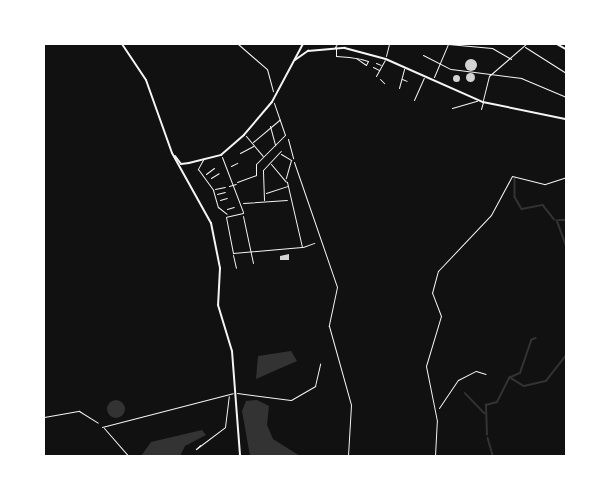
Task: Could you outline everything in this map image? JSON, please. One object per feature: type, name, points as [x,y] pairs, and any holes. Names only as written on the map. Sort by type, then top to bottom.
[{"type":"main road","points":[[122,44],[146,80],[174,156],[191,185],[217,250],[218,305],[232,351],[234,422],[240,456]]},
{"type":"main road","points":[[174,156],[180,164],[189,164]]},
{"type":"main road","points":[[180,168],[189,164]]},
{"type":"main road","points":[[185,175],[189,164]]},
{"type":"street","points":[[279,44],[284,44]]},
{"type":"street","points":[[189,164],[221,155],[244,135],[272,102],[303,44]]},
{"type":"street","points":[[379,78],[389,44]]},
{"type":"street","points":[[432,82],[448,44],[492,48],[512,60]]},
{"type":"street","points":[[481,109],[492,72],[512,60],[526,44]]},
{"type":"street","points":[[558,44],[567,49]]},
{"type":"street","points":[[300,50],[307,51],[336,45],[386,58],[432,82],[483,102],[566,119],[567,113]]},
{"type":"street","points":[[336,45],[336,56],[356,58],[368,62],[365,67],[356,58]]},
{"type":"street","points":[[524,47],[567,73]]},
{"type":"street","points":[[295,60],[307,51]]},
{"type":"street","points":[[361,60],[363,52]]},
{"type":"street","points":[[423,55],[440,65],[492,72],[567,97]]},
{"type":"street","points":[[376,63],[383,66]]},
{"type":"street","points":[[372,67],[381,71]]},
{"type":"street","points":[[398,86],[405,67]]},
{"type":"street","points":[[376,76],[384,83]]},
{"type":"street","points":[[400,78],[406,81]]},
{"type":"street","points":[[414,100],[424,78]]},
{"type":"street","points":[[394,82],[398,86]]},
{"type":"street","points":[[392,87],[398,86]]},
{"type":"street","points":[[452,108],[478,100]]},
{"type":"street","points":[[229,186],[251,176],[264,157],[286,134],[282,118],[272,102]]},
{"type":"street","points":[[253,142],[269,125],[282,118]]},
{"type":"street","points":[[269,125],[275,145]]},
{"type":"street","points":[[244,135],[253,142],[264,157]]},
{"type":"street","points":[[240,153],[255,145]]},
{"type":"street","points":[[264,201],[263,170],[281,151]]},
{"type":"street","points":[[279,154],[291,160],[286,178]]},
{"type":"street","points":[[221,155],[236,183],[253,263]]},
{"type":"street","points":[[204,158],[198,167],[213,190],[215,201],[225,209],[228,216],[236,268]]},
{"type":"street","points":[[229,167],[237,163]]},
{"type":"street","points":[[270,163],[287,182],[289,199],[302,247]]},
{"type":"street","points":[[435,456],[435,411],[426,366],[441,316],[432,293],[438,271],[491,215],[512,176],[545,184],[567,177]]},
{"type":"street","points":[[264,193],[288,186]]},
{"type":"street","points":[[213,190],[225,187]]},
{"type":"street","points":[[241,203],[289,199]]},
{"type":"street","points":[[228,216],[243,213]]},
{"type":"street","points":[[233,253],[302,247],[314,243]]},
{"type":"street","points":[[128,456],[102,426],[233,393],[291,400],[315,386],[320,364]]},
{"type":"street","points":[[200,445],[228,421],[229,394]]},
{"type":"street","points":[[228,421],[234,422]]},
{"type":"path","points":[[238,44],[267,69],[275,96]]},
{"type":"path","points":[[286,134],[318,243],[324,243],[336,281],[329,327],[351,405],[348,456]]},
{"type":"path","points":[[281,151],[289,143]]},
{"type":"path","points":[[203,177],[214,168]]},
{"type":"path","points":[[206,182],[219,172]]},
{"type":"path","points":[[213,196],[225,192]]},
{"type":"path","points":[[215,201],[227,198]]},
{"type":"path","points":[[225,209],[234,207]]},
{"type":"path","points":[[435,411],[458,380],[476,371],[486,374]]},
{"type":"path","points":[[44,417],[79,411],[102,426]]},
{"type":"shaded area","points":[[291,351],[297,361],[256,379],[258,356]]},
{"type":"shaded area","points":[[112,400],[120,400],[125,405],[123,416],[112,418],[107,413],[107,405]]},
{"type":"shaded area","points":[[257,400],[269,406],[267,425],[273,439],[300,456],[250,456],[242,411],[246,401]]},
{"type":"shaded area","points":[[202,430],[206,435],[185,446],[180,456],[141,456],[151,442]]},
{"type":"building","points":[[473,59],[477,65],[473,71],[469,71],[465,63]]},
{"type":"building","points":[[470,73],[474,77],[470,81],[466,77]]},
{"type":"building","points":[[456,75],[459,78],[456,81],[453,78]]},
{"type":"building","points":[[289,254],[289,260],[280,260],[280,256]]},
{"type":"waterway","points":[[515,178],[515,197],[522,209],[543,205],[554,219]]},
{"type":"waterway","points":[[557,220],[566,245]]},
{"type":"waterway","points":[[559,220],[566,220]]},
{"type":"waterway","points":[[531,340],[536,338]]},
{"type":"waterway","points":[[511,377],[520,373],[531,341]]},
{"type":"waterway","points":[[524,386],[546,381],[566,355]]},
{"type":"waterway","points":[[487,435],[486,405],[497,402],[510,377]]},
{"type":"waterway","points":[[511,378],[524,386]]},
{"type":"waterway","points":[[465,393],[484,413]]},
{"type":"waterway","points":[[488,438],[493,456]]}]
